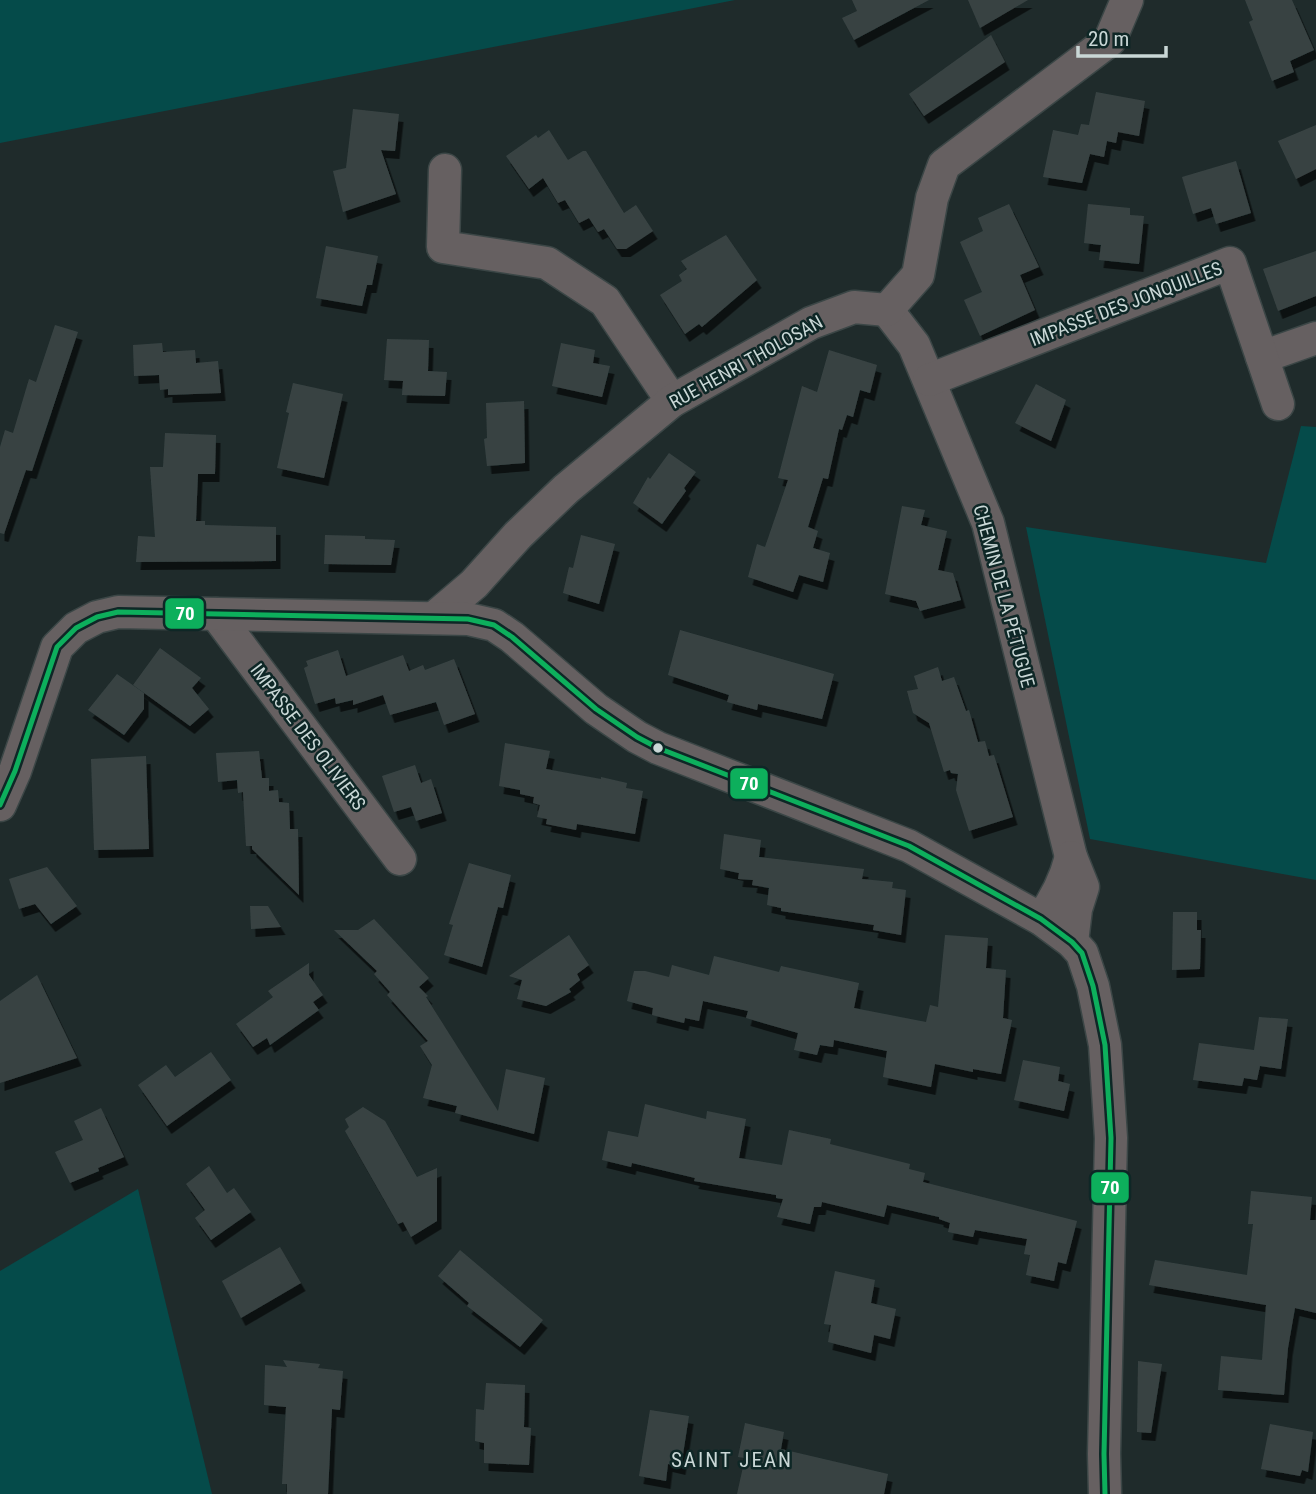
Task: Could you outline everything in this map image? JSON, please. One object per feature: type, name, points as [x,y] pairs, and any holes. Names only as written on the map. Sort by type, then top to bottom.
[{"type":"street","points":[[887,310],[918,275],[932,198],[944,165],[1110,40],[1127,0]]},
{"type":"street","points":[[445,170],[443,247],[547,263],[605,301],[673,401]]},
{"type":"street","name":"IMPASSE DES JONQUILLES","points":[[929,380],[1230,263],[1278,404]]},
{"type":"street","name":"RUE HENRI THOLOSAN","points":[[434,618],[474,584],[566,489],[673,401],[811,323],[854,307],[887,310]]},
{"type":"street","name":"CHEMIN DE LA PÉTUGUE","points":[[887,310],[914,345],[988,523],[1071,857],[1083,887],[1076,909],[1072,942]]},
{"type":"street","points":[[1262,357],[1316,338]]},
{"type":"street","points":[[486,623],[494,603],[502,555]]},
{"type":"street","points":[[474,584],[486,623]]},
{"type":"street","points":[[0,804],[15,771],[57,647],[76,628],[97,617],[118,612],[434,618],[486,623],[512,637],[596,709],[658,748],[909,846],[1041,919],[1082,953],[1093,986],[1105,1045],[1111,1138],[1105,1494]]},
{"type":"street","name":"IMPASSE DES OLIVIERS","points":[[216,614],[400,859]]},
{"type":"street","points":[[1041,919],[1054,902],[1065,879],[1071,857]]},
{"type":"shaded area","points":[[0,0],[735,0],[0,143]]},
{"type":"shaded area","points":[[1301,426],[1316,427],[1316,880],[1090,839],[1026,527],[1266,563]]},
{"type":"shaded area","points":[[138,1189],[212,1494],[0,1494],[0,1271]]},
{"type":"building","points":[[852,0],[929,0],[854,40],[842,18],[857,11]]},
{"type":"building","points":[[968,0],[1028,0],[980,28]]},
{"type":"building","points":[[1245,0],[1292,0],[1314,50],[1290,61],[1294,72],[1272,81],[1249,22],[1253,20]]},
{"type":"building","points":[[991,35],[1005,62],[924,116],[909,94]]},
{"type":"building","points":[[1096,92],[1145,101],[1139,136],[1118,132],[1116,143],[1107,141],[1104,157],[1090,154],[1082,183],[1043,177],[1053,130],[1078,135],[1081,124],[1089,125]]},
{"type":"building","points":[[353,109],[399,114],[395,151],[381,150],[396,194],[343,212],[333,171],[346,168]]},
{"type":"building","points":[[1316,125],[1316,169],[1296,179],[1278,141]]},
{"type":"building","points":[[549,130],[568,160],[586,151],[624,213],[636,205],[653,231],[626,249],[617,249],[604,229],[598,232],[589,218],[579,223],[565,200],[558,203],[543,178],[529,189],[506,156],[536,135],[538,138]]},
{"type":"building","points":[[1236,161],[1251,213],[1216,224],[1211,208],[1193,214],[1182,177]]},
{"type":"building","points":[[1009,204],[1039,267],[1020,275],[1035,310],[980,336],[964,300],[982,292],[960,242],[983,231],[978,218]]},
{"type":"building","points":[[1088,204],[1130,208],[1130,215],[1144,216],[1139,264],[1099,260],[1101,245],[1084,243]]},
{"type":"building","points":[[726,235],[757,280],[702,327],[699,324],[685,334],[660,295],[682,281],[679,275],[687,269],[681,261]]},
{"type":"building","points":[[326,246],[378,256],[372,285],[367,285],[362,306],[316,298]]},
{"type":"building","points":[[1316,251],[1316,296],[1278,311],[1263,269]]},
{"type":"building","points":[[55,325],[78,332],[32,471],[26,470],[4,534],[0,533],[0,447],[5,430],[13,433],[29,379],[36,382]]},
{"type":"building","points":[[387,339],[429,340],[428,371],[447,372],[445,396],[402,395],[403,381],[384,380]]},
{"type":"building","points":[[162,343],[163,352],[195,350],[196,363],[218,361],[221,393],[168,395],[168,389],[160,390],[159,375],[134,376],[133,345]]},
{"type":"building","points":[[561,343],[595,350],[593,363],[610,366],[602,397],[552,386]]},
{"type":"building","points":[[829,350],[877,365],[870,393],[860,390],[853,417],[847,415],[842,430],[839,429],[828,479],[823,478],[808,527],[818,531],[813,548],[830,553],[823,582],[799,575],[793,592],[748,577],[757,544],[765,547],[788,480],[778,478],[802,386],[817,392]]},
{"type":"building","points":[[293,383],[343,394],[324,478],[277,468]]},
{"type":"building","points":[[1036,384],[1066,400],[1051,441],[1015,423]]},
{"type":"building","points":[[524,401],[525,463],[487,466],[484,439],[487,438],[486,403]]},
{"type":"building","points":[[165,433],[216,435],[215,474],[198,474],[196,521],[205,521],[205,525],[276,527],[276,561],[136,562],[138,536],[155,537],[150,467],[163,467]]},
{"type":"building","points":[[669,453],[696,472],[662,524],[633,503],[648,477],[650,479]]},
{"type":"building","points":[[902,506],[925,510],[921,525],[947,531],[938,570],[953,573],[961,600],[920,611],[916,601],[885,594]]},
{"type":"building","points":[[325,535],[395,540],[391,565],[324,564]]},
{"type":"building","points":[[581,535],[615,544],[599,604],[563,593],[569,567],[573,568]]},
{"type":"building","points":[[680,630],[834,674],[822,719],[758,704],[757,710],[727,702],[729,695],[668,675]]},
{"type":"building","points":[[160,648],[201,678],[192,688],[209,709],[190,726],[133,685]]},
{"type":"building","points":[[338,650],[346,676],[403,655],[409,671],[423,665],[425,670],[454,659],[475,714],[444,725],[436,702],[390,715],[383,695],[353,705],[353,700],[336,704],[335,698],[315,704],[304,668],[308,666],[306,661]]},
{"type":"building","points":[[938,667],[942,681],[954,677],[966,711],[969,710],[978,742],[985,741],[989,756],[994,755],[1013,817],[969,831],[956,790],[958,774],[951,773],[950,770],[944,772],[929,723],[913,713],[907,691],[918,689],[914,676]]},
{"type":"building","points":[[117,674],[144,693],[144,709],[124,735],[88,710]]},
{"type":"building","points":[[505,743],[550,751],[546,769],[601,777],[627,783],[626,788],[643,791],[635,834],[577,824],[576,830],[546,824],[547,819],[537,817],[540,805],[533,803],[534,797],[520,794],[520,790],[499,786]]},
{"type":"building","points":[[259,751],[262,778],[269,778],[269,791],[278,790],[279,802],[289,803],[290,829],[298,829],[299,895],[252,846],[246,846],[243,792],[238,793],[237,780],[218,782],[216,753]]},
{"type":"building","points":[[146,756],[149,849],[94,850],[91,759]]},
{"type":"building","points":[[415,765],[421,783],[431,779],[442,813],[416,821],[411,807],[394,812],[382,776]]},
{"type":"building","points":[[724,834],[761,840],[759,857],[864,869],[862,879],[893,882],[892,888],[906,890],[901,935],[873,930],[874,925],[781,911],[781,908],[767,905],[769,888],[752,885],[753,880],[738,879],[739,873],[720,869]]},
{"type":"building","points":[[469,863],[511,875],[503,908],[498,907],[482,967],[444,955],[453,925],[449,924]]},
{"type":"building","points":[[47,867],[77,906],[51,924],[35,904],[19,909],[9,879]]},
{"type":"building","points":[[250,906],[268,906],[281,927],[251,929]]},
{"type":"building","points":[[1173,912],[1197,912],[1197,930],[1201,930],[1200,969],[1172,970]]},
{"type":"building","points":[[374,919],[429,978],[419,987],[428,996],[426,997],[498,1111],[506,1069],[545,1078],[534,1134],[455,1113],[457,1106],[423,1098],[432,1065],[420,1046],[428,1041],[387,995],[390,992],[374,974],[377,971],[334,930],[358,930]]},
{"type":"building","points":[[569,935],[589,965],[577,974],[580,980],[569,989],[571,992],[546,1006],[517,999],[522,980],[509,976]]},
{"type":"building","points":[[945,935],[988,938],[986,968],[1006,970],[1003,1018],[1012,1020],[1001,1074],[973,1069],[973,1072],[935,1064],[931,1087],[883,1077],[887,1051],[834,1040],[833,1047],[820,1045],[817,1055],[794,1050],[798,1033],[746,1018],[748,1011],[703,1001],[699,1021],[685,1018],[684,1023],[652,1015],[653,1008],[627,1001],[634,971],[669,977],[672,965],[709,975],[714,956],[779,972],[781,966],[859,983],[854,1008],[926,1022],[930,1005],[938,1007]]},
{"type":"building","points":[[309,963],[309,975],[323,995],[313,1002],[319,1010],[270,1045],[267,1038],[253,1047],[236,1024],[273,997],[268,991]]},
{"type":"building","points":[[37,975],[77,1058],[0,1083],[0,1001]]},
{"type":"building","points":[[1259,1017],[1288,1019],[1281,1069],[1260,1066],[1257,1080],[1244,1078],[1242,1086],[1193,1080],[1199,1043],[1254,1050]]},
{"type":"building","points":[[211,1052],[231,1080],[167,1126],[138,1085],[166,1065],[175,1077]]},
{"type":"building","points":[[1023,1060],[1060,1067],[1058,1081],[1070,1084],[1064,1111],[1014,1100]]},
{"type":"building","points":[[645,1104],[706,1119],[707,1111],[746,1119],[739,1158],[782,1165],[789,1130],[831,1139],[830,1144],[910,1164],[909,1169],[925,1173],[923,1182],[1077,1221],[1066,1264],[1058,1262],[1054,1281],[1026,1275],[1030,1255],[1024,1254],[1027,1239],[975,1230],[973,1237],[948,1232],[950,1223],[939,1217],[887,1205],[884,1217],[822,1202],[821,1207],[814,1207],[810,1224],[777,1217],[783,1199],[776,1198],[776,1195],[694,1181],[695,1178],[632,1163],[631,1167],[602,1160],[608,1131],[638,1137]]},
{"type":"building","points":[[363,1107],[385,1121],[417,1177],[437,1168],[437,1221],[411,1237],[403,1222],[398,1224],[345,1131],[349,1127],[345,1119]]},
{"type":"building","points":[[101,1108],[124,1157],[70,1183],[55,1152],[83,1140],[74,1121]]},
{"type":"building","points":[[209,1166],[227,1193],[234,1188],[251,1212],[211,1240],[195,1218],[205,1210],[186,1184]]},
{"type":"building","points":[[1251,1191],[1312,1197],[1310,1220],[1316,1220],[1316,1313],[1295,1308],[1284,1395],[1218,1390],[1221,1356],[1262,1360],[1266,1305],[1149,1285],[1155,1260],[1247,1275],[1253,1224],[1248,1224]]},
{"type":"building","points":[[280,1247],[301,1283],[241,1318],[222,1281]]},
{"type":"building","points":[[460,1250],[543,1320],[520,1347],[467,1306],[469,1303],[438,1276]]},
{"type":"building","points":[[835,1271],[875,1280],[871,1303],[896,1309],[890,1339],[874,1335],[871,1353],[828,1342],[831,1325],[824,1324]]},
{"type":"building","points":[[283,1360],[320,1364],[318,1368],[343,1371],[340,1410],[332,1409],[328,1494],[287,1494],[287,1484],[282,1484],[286,1407],[264,1405],[265,1365],[287,1367]]},
{"type":"building","points":[[1138,1361],[1162,1364],[1151,1433],[1137,1432]]},
{"type":"building","points":[[486,1383],[525,1385],[524,1427],[531,1428],[529,1465],[484,1463],[484,1443],[475,1441],[476,1409],[484,1410]]},
{"type":"building","points":[[650,1410],[689,1416],[681,1467],[668,1464],[666,1481],[639,1476]]},
{"type":"building","points":[[745,1423],[784,1432],[781,1449],[888,1474],[884,1494],[737,1494],[745,1458],[738,1457]]},
{"type":"building","points":[[1270,1424],[1313,1432],[1308,1472],[1302,1470],[1300,1476],[1261,1469]]},
{"type":"transit line","name":"70","points":[[0,805],[15,771],[57,647],[76,628],[97,617],[118,612],[468,619],[494,625],[512,637],[596,709],[658,748],[909,846],[1041,919],[1082,953],[1093,986],[1105,1045],[1111,1138],[1105,1494]]},
{"type":"district","name":"SAINT JEAN","points":[[732,1460]]}]
